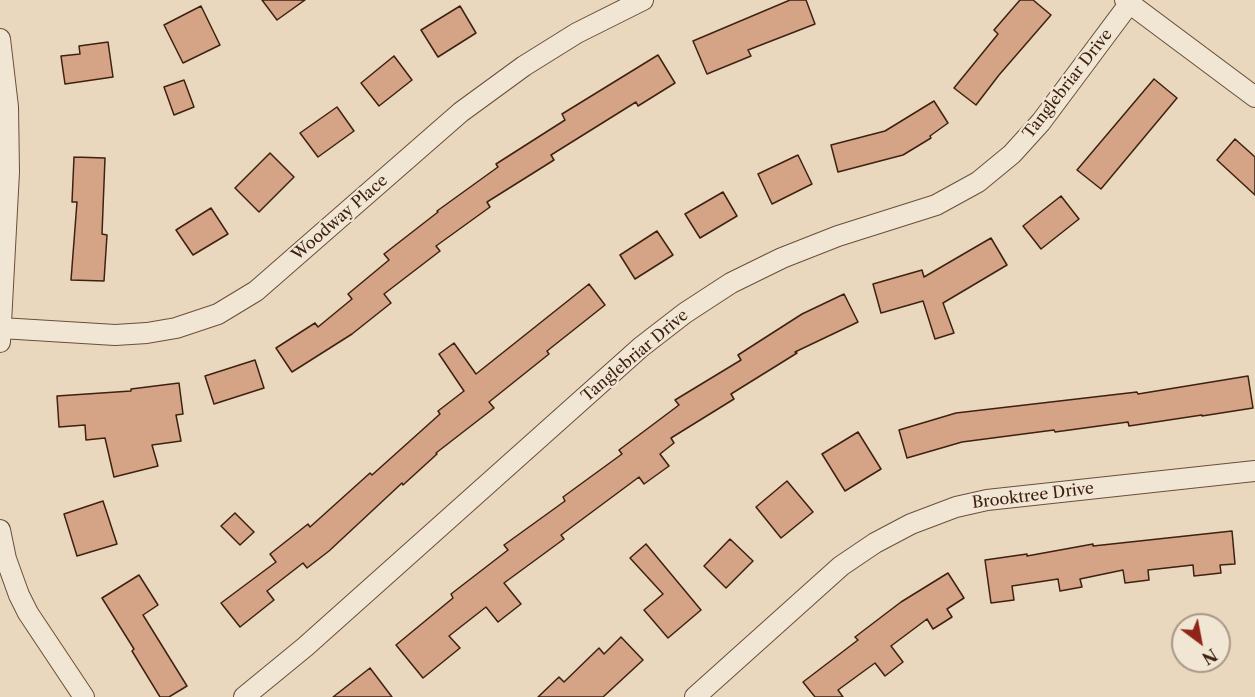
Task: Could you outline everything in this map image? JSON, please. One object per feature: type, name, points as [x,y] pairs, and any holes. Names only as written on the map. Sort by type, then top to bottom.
[{"type":"street","name":"Woodway Place","points":[[1,328],[115,334],[147,333],[176,328],[218,314],[256,291],[461,112],[524,66],[577,33],[643,0]]},
{"type":"street","points":[[1129,1],[1255,97]]},
{"type":"street","name":"Tanglebriar Drive","points":[[244,697],[314,639],[641,347],[685,313],[731,283],[782,258],[838,236],[936,204],[978,182],[1012,154],[1041,122],[1129,1]]},
{"type":"street","points":[[0,39],[8,106],[9,172],[0,342]]},
{"type":"street","name":"Brooktree Drive","points":[[695,697],[841,566],[874,543],[911,524],[956,507],[987,500],[1255,471]]},
{"type":"street","points":[[0,530],[6,559],[28,614],[84,697]]},
{"type":"building","points":[[262,0],[305,0],[277,20]]},
{"type":"building","points":[[790,0],[806,0],[815,24],[748,50],[751,56],[707,74],[693,41]]},
{"type":"building","points":[[1020,0],[1033,0],[1051,15],[976,105],[954,88],[998,34],[994,30]]},
{"type":"building","points":[[201,6],[220,45],[183,63],[164,25]]},
{"type":"building","points":[[460,6],[476,33],[438,57],[421,30]]},
{"type":"building","points":[[108,42],[113,77],[65,84],[61,56],[80,54],[79,46]]},
{"type":"building","points":[[658,55],[675,83],[638,106],[636,102],[551,155],[554,160],[487,202],[490,207],[436,246],[440,251],[384,294],[391,303],[352,334],[292,372],[276,348],[315,323],[318,327],[352,299],[348,294],[389,260],[384,254],[437,211],[498,167],[496,164],[565,120],[562,114]]},
{"type":"building","points":[[394,56],[412,80],[379,106],[361,83]]},
{"type":"building","points":[[1154,79],[1177,98],[1101,189],[1077,170]]},
{"type":"building","points":[[184,80],[194,107],[174,115],[164,87]]},
{"type":"building","points":[[934,101],[948,123],[930,136],[931,138],[903,155],[838,172],[831,145],[885,131]]},
{"type":"building","points":[[337,107],[354,131],[318,157],[300,133]]},
{"type":"building","points":[[1235,139],[1255,157],[1255,195],[1217,160]]},
{"type":"building","points":[[270,153],[294,177],[259,212],[235,188]]},
{"type":"building","points":[[798,155],[812,184],[772,204],[758,174]]},
{"type":"building","points":[[74,157],[105,158],[102,234],[107,235],[104,281],[71,280],[77,202],[72,202]]},
{"type":"building","points":[[723,192],[737,216],[700,238],[685,214]]},
{"type":"building","points":[[1061,196],[1079,219],[1041,249],[1023,226]]},
{"type":"building","points":[[211,208],[228,234],[193,255],[176,230]]},
{"type":"building","points":[[657,231],[673,255],[635,279],[620,255]]},
{"type":"building","points":[[991,238],[1007,265],[943,303],[954,333],[935,339],[923,301],[881,313],[873,284],[922,270],[924,277]]},
{"type":"building","points":[[589,284],[605,305],[547,351],[549,354],[489,402],[494,408],[436,453],[329,551],[307,568],[303,563],[267,591],[274,600],[240,627],[221,603],[276,562],[270,554],[308,524],[310,527],[370,473],[372,475],[440,414],[438,411],[464,391],[439,354],[454,343],[476,374]]},
{"type":"building","points":[[844,294],[858,322],[795,352],[797,353],[731,394],[734,399],[671,438],[674,443],[660,454],[669,466],[644,484],[639,477],[561,535],[564,539],[504,583],[521,604],[498,622],[486,607],[449,636],[460,648],[423,678],[396,645],[453,598],[451,594],[508,550],[504,545],[565,501],[563,497],[622,454],[619,450],[679,405],[675,400],[741,360],[738,355],[802,314]]},
{"type":"building","points":[[255,360],[264,388],[214,404],[205,376]]},
{"type":"building","points":[[1248,376],[1253,408],[1202,416],[1129,426],[1128,422],[962,442],[907,458],[899,430],[956,413],[1137,392],[1138,394]]},
{"type":"building","points":[[179,383],[183,414],[176,415],[181,441],[152,445],[158,466],[114,477],[105,438],[86,440],[85,425],[59,427],[57,396],[131,391],[131,389]]},
{"type":"building","points":[[858,432],[881,469],[845,491],[822,454]]},
{"type":"building","points":[[787,481],[813,512],[781,538],[756,507]]},
{"type":"building","points":[[103,501],[117,544],[77,556],[64,514]]},
{"type":"building","points":[[235,513],[254,532],[240,545],[221,526]]},
{"type":"building","points":[[1232,531],[1235,564],[1220,565],[1221,573],[1194,576],[1193,565],[1148,570],[1149,580],[1125,583],[1123,570],[1080,579],[1082,587],[1060,591],[1058,579],[1012,586],[1014,600],[991,603],[985,560],[1027,554],[1027,556],[1093,544],[1093,546]]},
{"type":"building","points":[[730,539],[753,561],[726,588],[704,566]]},
{"type":"building","points":[[646,544],[701,610],[668,638],[644,610],[663,594],[630,558]]},
{"type":"building","points":[[948,573],[964,598],[947,609],[952,617],[933,629],[927,619],[891,646],[903,662],[885,676],[875,663],[838,690],[843,697],[815,697],[803,682],[858,640],[855,637],[901,602]]},
{"type":"building","points":[[139,575],[158,605],[143,615],[187,686],[169,697],[160,697],[132,651],[134,649],[102,598]]},
{"type":"building","points":[[621,637],[643,660],[603,697],[538,697],[559,677],[564,682],[599,648],[604,654]]},
{"type":"building","points":[[370,668],[392,697],[333,697]]}]
